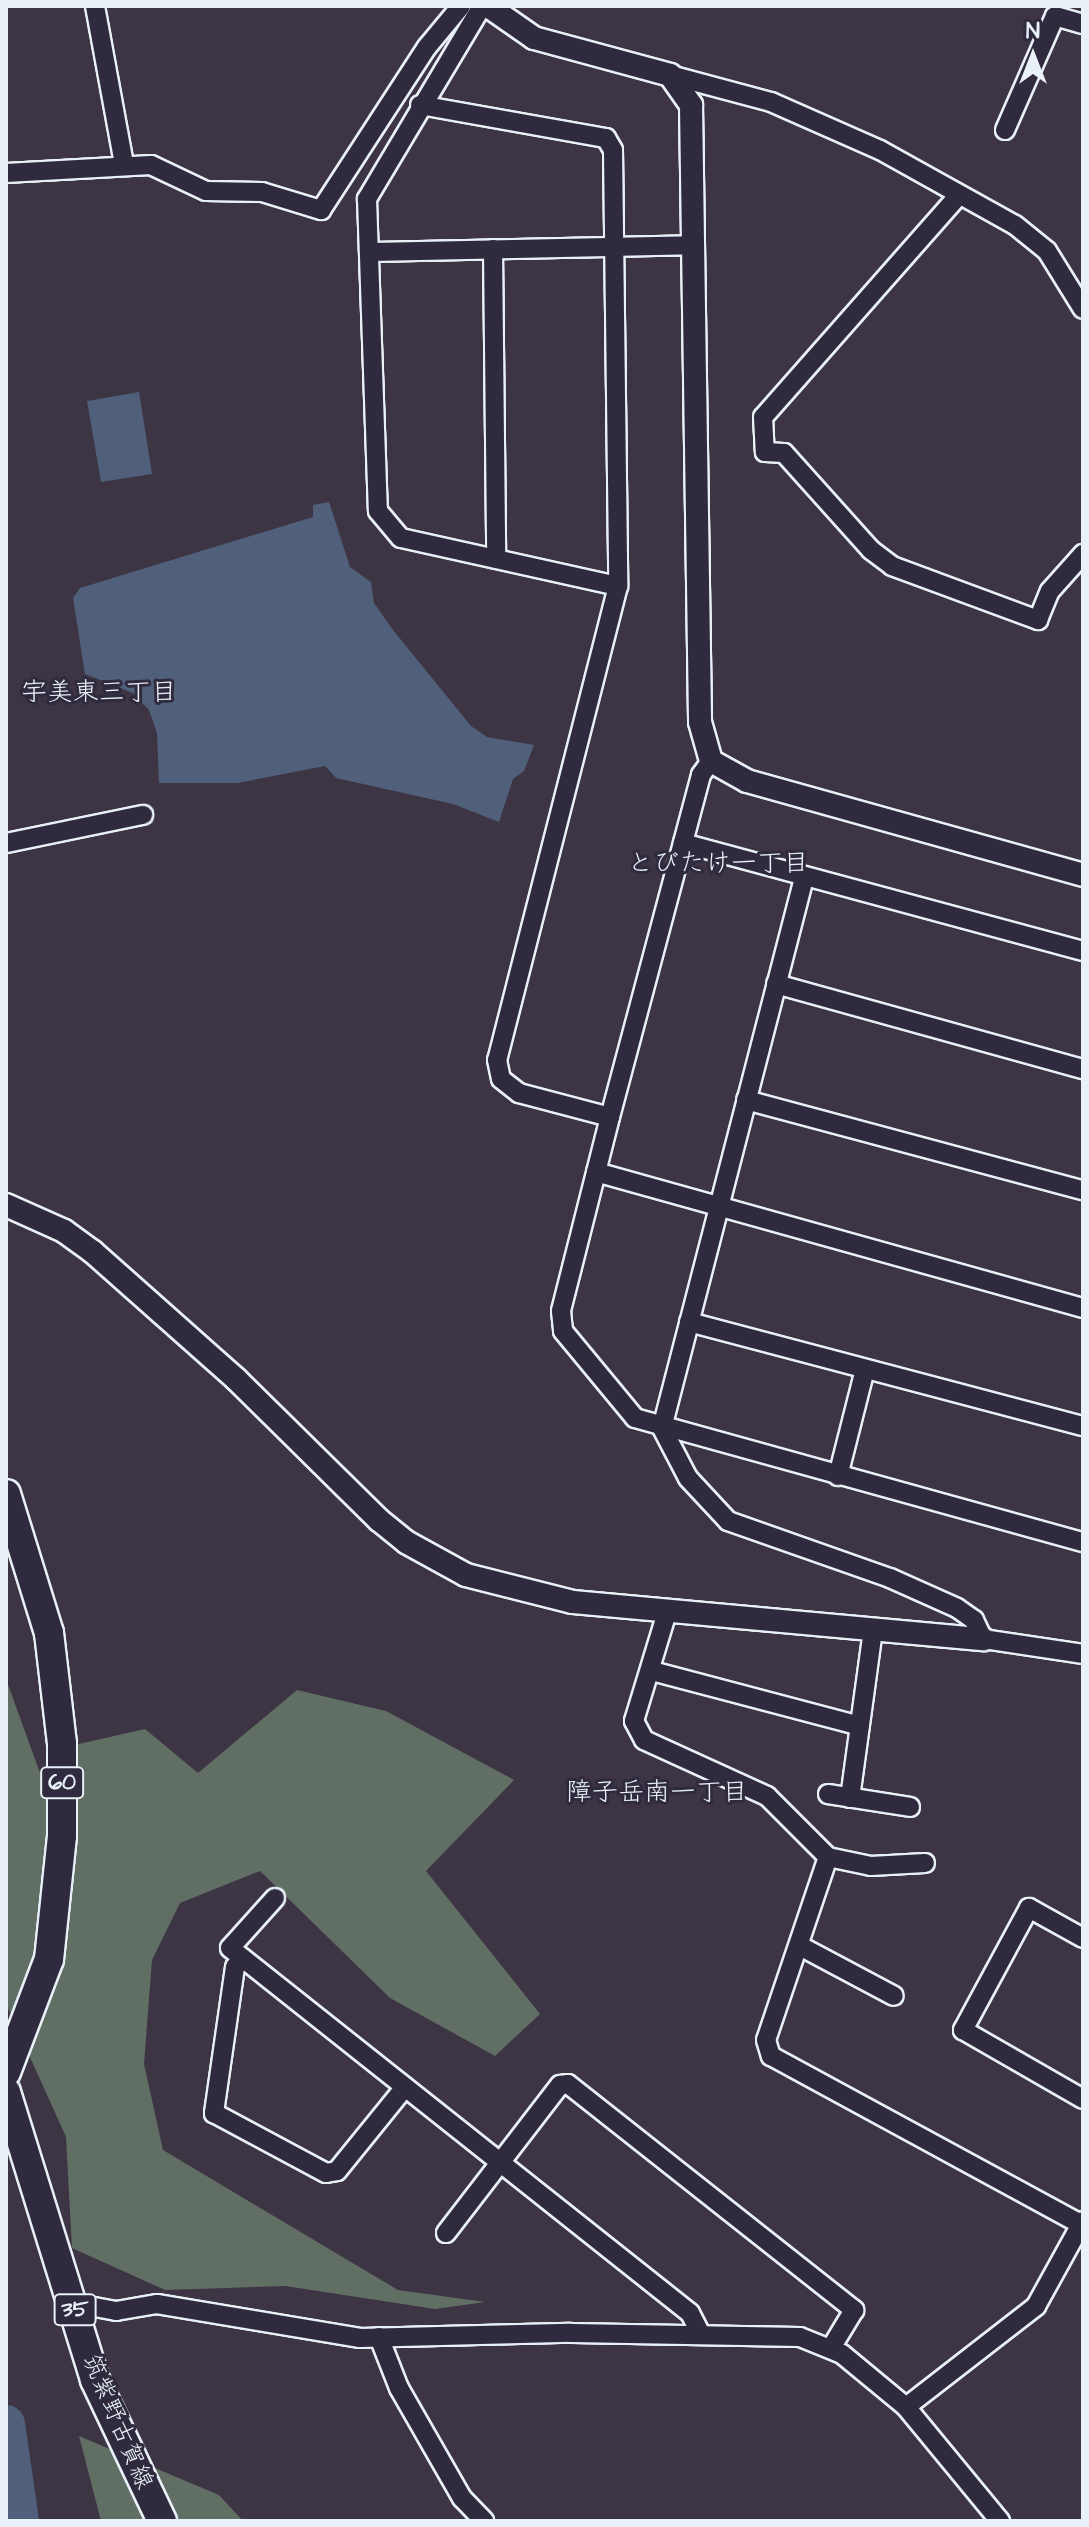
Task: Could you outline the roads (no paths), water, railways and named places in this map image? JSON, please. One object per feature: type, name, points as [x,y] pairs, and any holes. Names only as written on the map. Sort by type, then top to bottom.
[{"type":"main road","name":"60","points":[[6,1494],[49,1633],[62,1744],[62,1836],[49,1959],[6,2072]]},
{"type":"main road","name":"筑紫野古賀線","points":[[6,2092],[95,2380],[162,2521]]},
{"type":"street","points":[[95,6],[124,164]]},
{"type":"street","points":[[6,173],[124,164],[151,165],[206,191],[262,192],[321,210],[427,47],[461,6]]},
{"type":"street","points":[[482,6],[420,105],[367,199],[378,511],[401,538],[618,586]]},
{"type":"street","points":[[488,6],[534,38],[771,102],[880,150],[1015,225],[1047,251],[1083,309]]},
{"type":"street","points":[[1005,130],[1055,16],[1082,26]]},
{"type":"street","points":[[670,75],[691,105],[700,722],[711,761],[747,781],[1083,875]]},
{"type":"street","points":[[420,105],[606,138],[613,150],[618,586],[497,1060],[501,1079],[519,1093],[610,1117]]},
{"type":"street","points":[[959,195],[763,417],[765,452],[784,453],[871,550],[892,566],[1038,620],[1050,591],[1083,554]]},
{"type":"street","points":[[369,252],[694,245]]},
{"type":"street","points":[[493,249],[496,559]]},
{"type":"street","points":[[711,761],[701,775],[610,1117],[561,1311],[563,1331],[635,1418],[662,1428],[1083,1542]]},
{"type":"street","points":[[6,843],[143,815]]},
{"type":"street","points":[[683,843],[1083,951]]},
{"type":"street","points":[[804,878],[662,1428],[688,1478],[728,1521],[890,1578],[957,1608],[974,1620],[983,1639]]},
{"type":"street","points":[[776,984],[1083,1069]]},
{"type":"street","points":[[746,1100],[1083,1190]]},
{"type":"street","points":[[596,1172],[1083,1308]]},
{"type":"street","points":[[6,1205],[64,1231],[93,1252],[236,1379],[406,1542],[501,1588],[573,1602],[983,1639],[1083,1654]]},
{"type":"street","points":[[689,1322],[1083,1426]]},
{"type":"street","points":[[838,1476],[865,1369]]},
{"type":"street","points":[[668,1609],[652,1671],[634,1721],[644,1740],[767,1796],[828,1857],[871,1866],[925,1863]]},
{"type":"street","points":[[850,1798],[873,1631]]},
{"type":"street","points":[[652,1671],[860,1726]]},
{"type":"street","points":[[828,1794],[910,1807]]},
{"type":"street","points":[[828,1857],[766,2040],[771,2056],[1082,2223],[1036,2306],[906,2407]]},
{"type":"street","points":[[275,1898],[230,1948],[690,2313],[700,2333]]},
{"type":"street","points":[[1083,1938],[1029,1908],[963,2030],[1083,2099]]},
{"type":"street","points":[[800,1946],[894,1996]]},
{"type":"street","points":[[242,1958],[235,1967],[214,2113],[326,2173],[337,2171],[405,2087]]},
{"type":"street","points":[[446,2233],[560,2085],[568,2084],[854,2310],[831,2348]]},
{"type":"street","points":[[73,2303],[116,2311],[157,2304],[379,2337],[700,2333],[800,2337],[831,2348],[906,2407],[1000,2521]]},
{"type":"street","points":[[379,2337],[399,2388],[462,2498],[484,2521]]},
{"type":"water","points":[[139,392],[152,474],[101,482],[87,401]]},
{"type":"water","points":[[329,502],[350,567],[371,582],[374,603],[471,726],[487,737],[534,745],[524,771],[513,779],[499,822],[453,804],[336,778],[325,766],[238,783],[159,783],[157,733],[149,710],[133,693],[85,674],[73,598],[80,588],[313,517],[313,505]]},
{"type":"waterway","points":[[6,2424],[20,2521]]},
{"type":"district","name":"宇美東三丁目","points":[[99,693]]},
{"type":"district","name":"とびたけ一丁目","points":[[718,864]]},
{"type":"district","name":"障子岳南一丁目","points":[[657,1793]]}]
